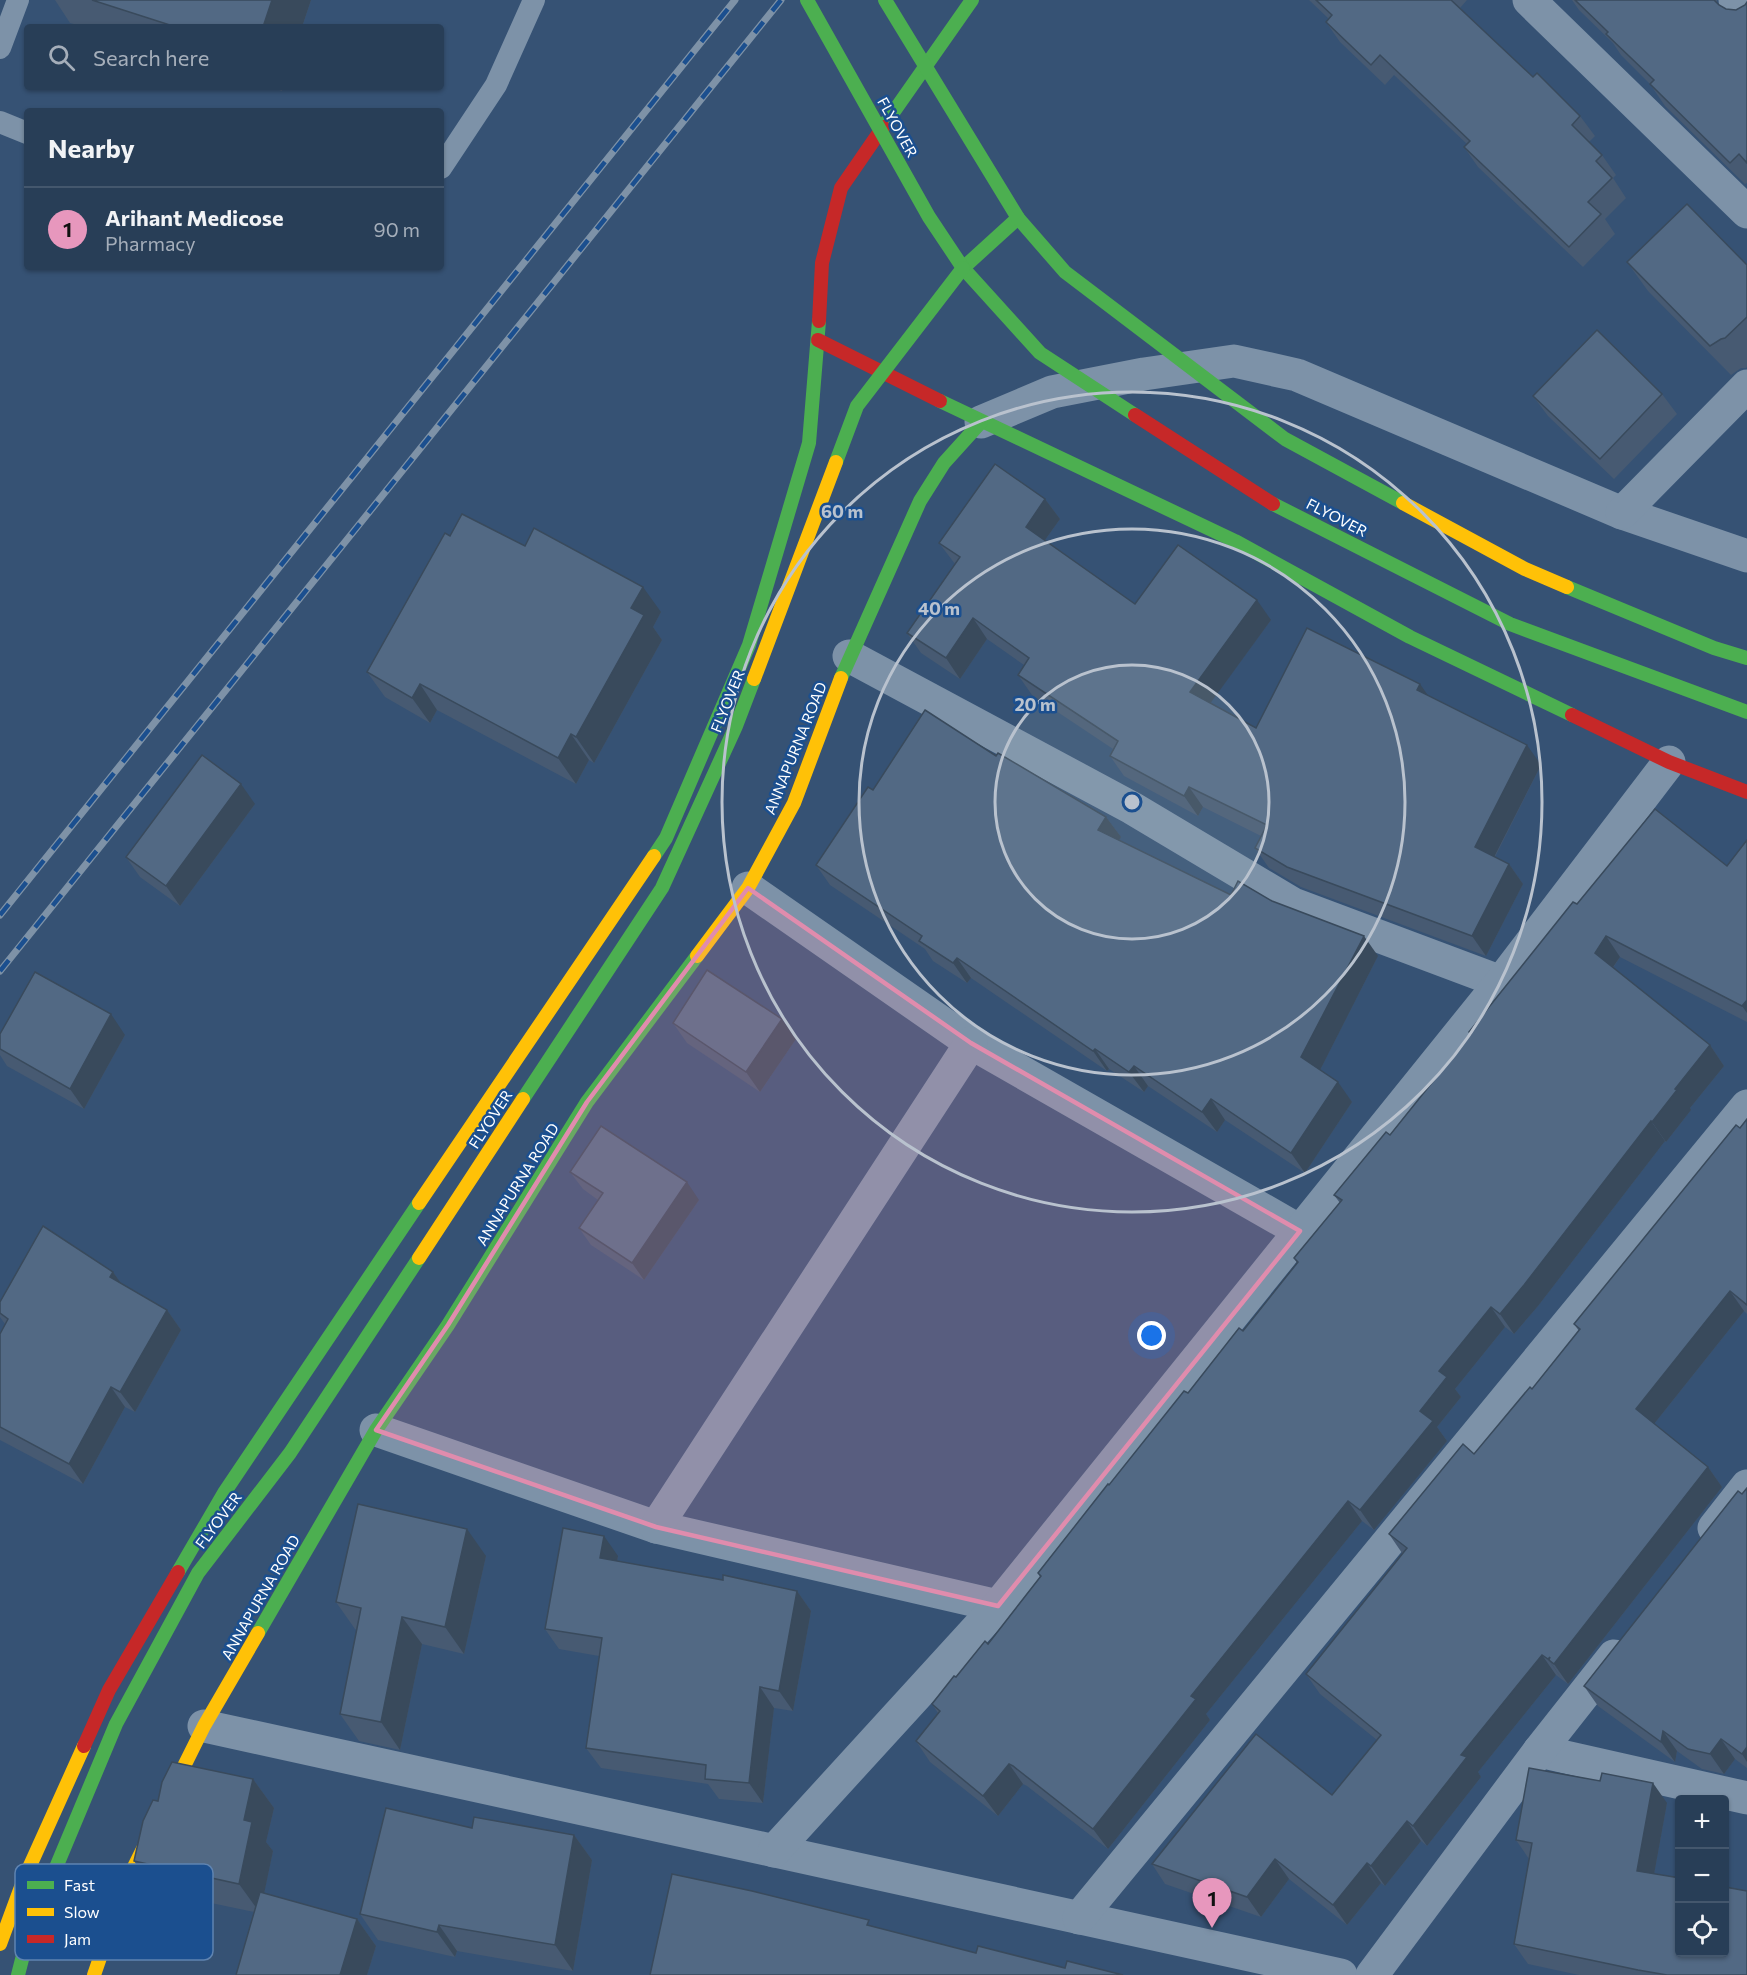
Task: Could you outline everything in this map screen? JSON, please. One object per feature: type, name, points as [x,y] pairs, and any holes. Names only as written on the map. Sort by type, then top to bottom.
[{"type":"street","name":"FLYOVER","points":[[807,0],[929,217],[963,268],[1040,353],[1266,500],[1510,624],[1747,712]]},
{"type":"street","points":[[885,0],[1018,218],[1065,272],[1286,439],[1525,569],[1714,648],[1747,658]]},
{"type":"street","points":[[31,1864],[109,1690],[224,1493],[578,965],[666,838],[749,645],[809,443],[819,340],[822,263],[841,188],[972,0]]},
{"type":"street","points":[[1529,0],[1747,212]]},
{"type":"street","points":[[1735,0],[1747,13]]},
{"type":"street","name":"FLYOVER","points":[[57,1864],[116,1724],[198,1574],[290,1453],[662,888],[736,726],[857,406],[963,268],[1018,218]]},
{"type":"street","points":[[819,340],[981,422],[1235,541],[1410,637],[1669,762],[1747,792]]},
{"type":"street","points":[[981,422],[1052,392],[1144,374],[1233,361],[1297,375],[1622,513],[1747,556]]},
{"type":"street","points":[[1622,513],[1747,386]]},
{"type":"street","name":"ANNAPURNA ROAD","points":[[135,1864],[204,1725],[376,1430],[448,1325],[587,1102],[748,888],[794,803],[849,656],[920,501],[944,463],[981,422]]},
{"type":"street","points":[[849,656],[1132,808],[1293,904],[1501,982]]},
{"type":"street","points":[[774,1851],[998,1606],[1501,982],[1669,762]]},
{"type":"street","points":[[748,888],[971,1042],[1300,1231]]},
{"type":"street","points":[[656,1527],[971,1042]]},
{"type":"street","points":[[1079,1918],[1747,1106]]},
{"type":"street","points":[[376,1430],[656,1527],[998,1606]]},
{"type":"street","points":[[1697,1550],[1747,1485]]},
{"type":"street","points":[[1372,1975],[1539,1751],[1632,1632]]},
{"type":"street","points":[[204,1725],[1341,1975]]},
{"type":"street","points":[[1539,1751],[1747,1798]]},
{"type":"street","points":[[0,1944],[15,1903]]},
{"type":"street","name":"FLYOVER","points":[[18,1975],[22,1960]]},
{"type":"street","name":"ANNAPURNA ROAD","points":[[94,1975],[99,1960]]},
{"type":"lane","points":[[0,48],[18,0]]},
{"type":"lane","points":[[444,163],[496,85],[534,0]]},
{"type":"lane","points":[[0,122],[24,132]]},
{"type":"highlighted area","points":[[748,888],[971,1043],[1300,1231],[998,1606],[656,1527],[376,1430],[448,1325],[587,1102]]},
{"type":"building","points":[[92,0],[272,0],[264,24],[167,24]]},
{"type":"building","points":[[1316,0],[1451,0],[1533,77],[1537,73],[1580,116],[1572,125],[1602,155],[1596,161],[1612,178],[1588,202],[1601,214],[1569,247],[1464,147],[1470,141],[1380,55],[1371,65],[1326,22],[1332,15]]},
{"type":"building","points":[[1575,0],[1714,0],[1726,9],[1736,10],[1747,2],[1747,163],[1739,154],[1730,163],[1650,84],[1654,80],[1606,34],[1608,32]]},
{"type":"building","points":[[1687,204],[1747,265],[1747,317],[1725,338],[1710,346],[1627,262]]},
{"type":"building","points":[[1597,330],[1662,394],[1600,459],[1533,396]]},
{"type":"building","points":[[995,464],[1045,499],[1026,527],[1135,604],[1178,545],[1257,600],[1190,692],[1256,728],[1307,628],[1420,684],[1417,690],[1527,745],[1475,847],[1509,864],[1472,936],[1287,867],[1255,848],[1267,825],[1189,787],[1184,796],[1110,756],[1118,741],[1018,675],[1029,658],[973,618],[946,658],[907,633],[960,557],[939,543]]},
{"type":"building","points":[[462,514],[525,546],[534,528],[643,587],[631,608],[644,615],[576,737],[571,734],[558,758],[420,684],[412,698],[367,672],[445,533],[450,536]]},
{"type":"building","points":[[925,710],[996,756],[998,753],[1106,817],[1098,830],[1231,895],[1238,881],[1272,901],[1364,936],[1301,1057],[1338,1082],[1291,1153],[1211,1099],[1202,1112],[1134,1066],[1129,1072],[1095,1049],[1093,1051],[957,958],[953,963],[919,941],[922,936],[816,865],[868,787],[873,790]]},
{"type":"building","points":[[202,755],[241,784],[166,886],[126,857]]},
{"type":"building","points":[[1655,809],[1727,866],[1747,840],[1747,1000],[1742,1006],[1606,936],[1595,953],[1710,1045],[1500,1314],[1491,1307],[1439,1371],[1447,1377],[1420,1411],[1433,1421],[1360,1510],[1348,1501],[1191,1696],[1196,1699],[1093,1829],[1009,1764],[983,1796],[916,1741],[940,1711],[932,1704],[985,1641],[988,1644],[1041,1576],[1038,1573],[1184,1391],[1188,1393],[1239,1328],[1243,1331],[1298,1262],[1294,1258],[1342,1200],[1334,1195],[1386,1132],[1390,1135],[1573,902],[1577,904]]},
{"type":"building","points":[[707,970],[782,1019],[746,1072],[673,1023]]},
{"type":"building","points":[[35,972],[111,1014],[70,1089],[0,1049],[0,1034]]},
{"type":"building","points":[[1747,1119],[1747,1305],[1730,1291],[1636,1409],[1708,1467],[1554,1664],[1549,1660],[1550,1657],[1548,1659],[1542,1655],[1461,1755],[1467,1757],[1413,1826],[1407,1821],[1371,1866],[1367,1863],[1333,1905],[1275,1859],[1247,1897],[1152,1864],[1256,1734],[1332,1795],[1381,1735],[1306,1674],[1407,1548],[1389,1534],[1463,1444],[1474,1454],[1530,1387],[1532,1389],[1580,1329],[1574,1324],[1736,1125],[1740,1128]]},
{"type":"building","points":[[601,1126],[687,1182],[632,1263],[579,1228],[603,1193],[570,1172]]},
{"type":"building","points":[[43,1226],[113,1272],[110,1277],[167,1310],[120,1392],[111,1387],[69,1464],[0,1427],[0,1334],[8,1319],[0,1313],[0,1302]]},
{"type":"building","points":[[1747,1488],[1747,1747],[1742,1754],[1721,1739],[1710,1754],[1688,1749],[1663,1731],[1661,1742],[1584,1686],[1738,1491],[1742,1494]]},
{"type":"building","points":[[358,1504],[467,1529],[445,1627],[402,1617],[381,1722],[340,1714],[361,1608],[336,1602]]},
{"type":"building","points":[[563,1528],[604,1536],[600,1558],[723,1580],[723,1575],[797,1591],[779,1691],[760,1687],[749,1783],[705,1779],[706,1765],[586,1748],[602,1638],[545,1629]]},
{"type":"building","points":[[172,1762],[253,1779],[244,1820],[252,1822],[239,1884],[213,1878],[213,1864],[148,1864],[134,1861],[143,1821],[153,1800],[158,1801],[162,1782]]},
{"type":"building","points":[[1529,1768],[1600,1781],[1602,1773],[1653,1783],[1637,1871],[1675,1877],[1675,1957],[1729,1957],[1729,1888],[1747,1891],[1747,1975],[1667,1975],[1514,1944],[1532,1843],[1516,1840]]},
{"type":"building","points":[[386,1808],[472,1828],[474,1817],[574,1835],[555,1945],[439,1925],[437,1932],[360,1914]]},
{"type":"building","points":[[672,1874],[869,1920],[867,1925],[976,1953],[978,1946],[1065,1968],[1067,1961],[1123,1975],[650,1975]]},
{"type":"building","points":[[260,1892],[357,1919],[340,1975],[236,1975]]},
{"type":"railway","points":[[0,915],[735,0]]},
{"type":"railway","points":[[0,971],[781,0]]},
{"type":"traffic: fast","points":[[807,0],[929,217],[963,268],[1040,353],[1135,415]]},
{"type":"traffic: fast","points":[[885,0],[1018,218],[1065,272],[1285,439],[1403,503]]},
{"type":"traffic: fast","points":[[883,127],[972,0]]},
{"type":"traffic: fast","points":[[963,268],[1018,218]]},
{"type":"traffic: fast","points":[[836,462],[857,406],[963,268]]},
{"type":"traffic: fast","points":[[654,856],[666,838],[749,645],[809,443],[819,321]]},
{"type":"traffic: fast","points":[[940,401],[1235,541],[1410,637],[1572,715]]},
{"type":"traffic: fast","points":[[841,678],[920,501],[944,463],[981,422]]},
{"type":"traffic: fast","points":[[1273,504],[1510,624],[1747,712]]},
{"type":"traffic: fast","points":[[1567,587],[1714,648],[1747,658]]},
{"type":"traffic: fast","points":[[523,1099],[662,888],[736,726],[754,679]]},
{"type":"traffic: fast","points":[[258,1633],[376,1430],[448,1325],[587,1102],[697,956]]},
{"type":"traffic: fast","points":[[178,1572],[224,1493],[419,1203]]},
{"type":"traffic: fast","points":[[57,1864],[116,1724],[198,1573],[290,1453],[419,1258]]},
{"type":"traffic: fast","points":[[18,1975],[22,1960]]},
{"type":"traffic: slow","points":[[754,679],[836,462]]},
{"type":"traffic: slow","points":[[1403,503],[1525,569],[1567,587]]},
{"type":"traffic: slow","points":[[697,956],[748,888],[794,803],[841,678]]},
{"type":"traffic: slow","points":[[419,1203],[654,856]]},
{"type":"traffic: slow","points":[[419,1258],[523,1099]]},
{"type":"traffic: slow","points":[[135,1864],[204,1726],[258,1633]]},
{"type":"traffic: slow","points":[[31,1864],[84,1746]]},
{"type":"traffic: slow","points":[[0,1944],[15,1903]]},
{"type":"traffic: slow","points":[[94,1975],[99,1960]]},
{"type":"traffic: jam","points":[[819,321],[822,263],[841,188],[883,127]]},
{"type":"traffic: jam","points":[[818,340],[940,401]]},
{"type":"traffic: jam","points":[[1135,415],[1273,504]]},
{"type":"traffic: jam","points":[[1572,715],[1669,762],[1747,792]]},
{"type":"traffic: jam","points":[[84,1746],[109,1690],[178,1572]]},
{"type":"place","name":"Arihant Medicose","points":[[1212,1928]]}]
